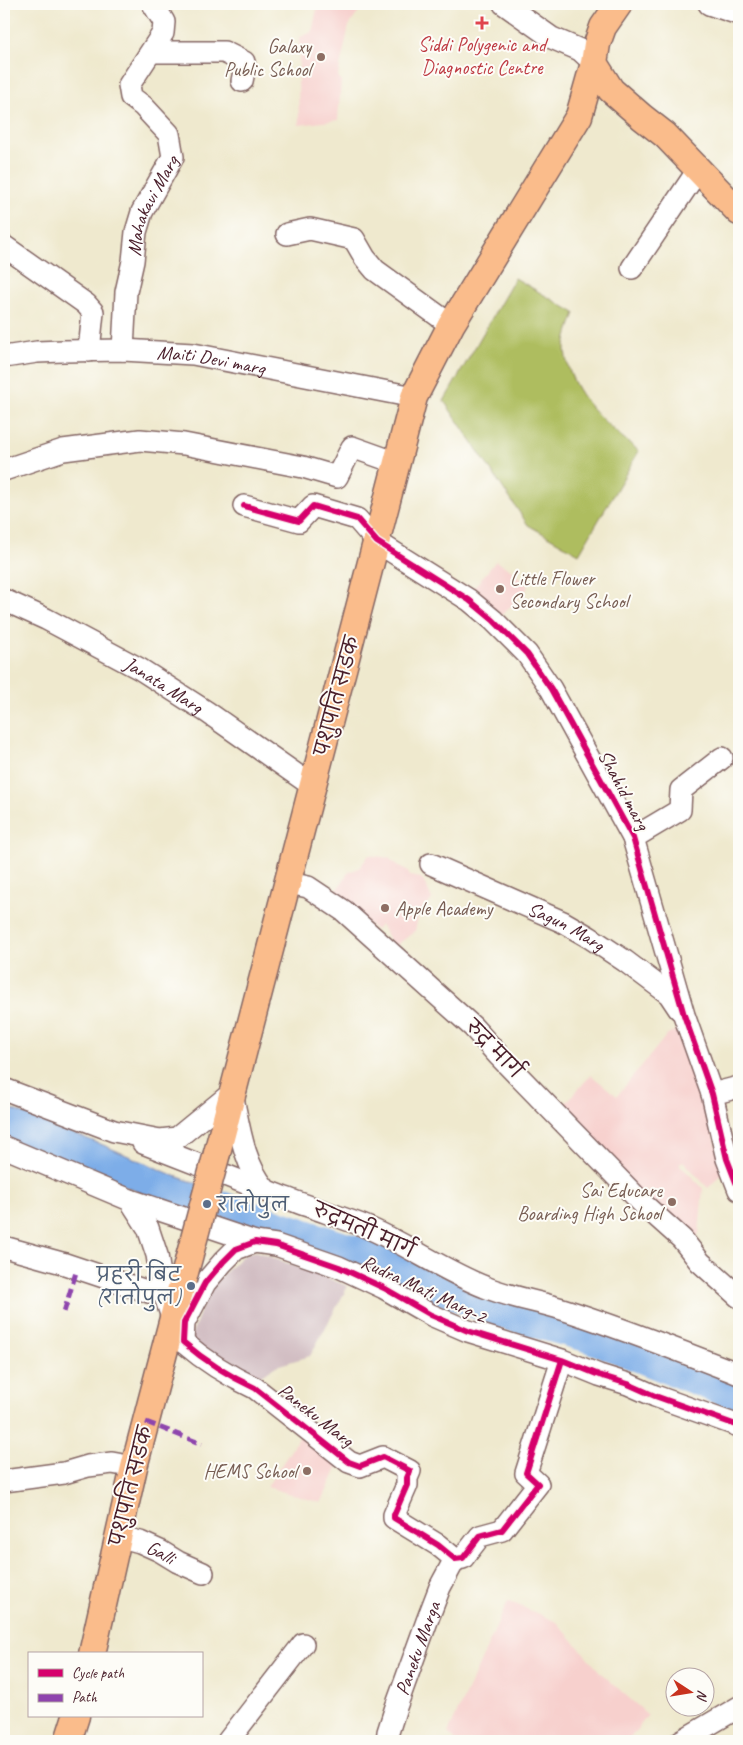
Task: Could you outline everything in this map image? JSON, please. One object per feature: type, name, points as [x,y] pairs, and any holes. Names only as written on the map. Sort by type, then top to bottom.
[{"type":"main road","name":"पशुपति सडक","points":[[92,1652],[134,1467],[179,1321],[173,1284],[217,1153],[289,883],[414,397],[451,325],[579,116],[603,27],[619,4]]},
{"type":"main road","points":[[594,63],[611,90],[665,135],[739,212]]},
{"type":"main road","points":[[68,1741],[75,1718]]},
{"type":"street","name":"Mahakavi Marg","points":[[123,350],[126,292],[133,261],[136,232],[142,212],[173,157],[169,134],[143,106],[131,97],[129,85],[163,33],[164,22],[153,4]]},
{"type":"street","points":[[506,4],[552,38],[580,50],[594,63]]},
{"type":"street","points":[[709,4],[739,14]]},
{"type":"street","points":[[152,52],[224,52],[244,62],[245,67],[242,81]]},
{"type":"street","points":[[632,268],[698,170]]},
{"type":"street","points":[[287,234],[310,229],[354,239],[365,258],[375,270],[451,325]]},
{"type":"street","points":[[4,246],[86,304],[93,312],[89,351]]},
{"type":"street","name":"Maiti Devi marg","points":[[4,357],[37,352],[123,350],[193,354],[414,397]]},
{"type":"street","points":[[4,470],[64,450],[140,440],[184,444],[223,451],[303,467],[337,477],[352,448],[397,463]]},
{"type":"street","name":"Shahid marg","points":[[244,506],[299,521],[313,506],[357,519],[377,542],[469,600],[493,620],[526,654],[551,689],[633,838],[684,1015],[712,1094],[727,1159],[739,1190]]},
{"type":"street","name":"Janata Marg","points":[[4,600],[46,619],[140,669],[207,712],[314,787]]},
{"type":"street","points":[[633,838],[680,810],[681,790],[722,758]]},
{"type":"street","name":"Sagun Marg","points":[[431,864],[562,922],[589,937],[669,994],[684,1015]]},
{"type":"street","name":"रुद्र मार्ग","points":[[289,883],[308,887],[344,911],[421,979],[473,1027],[644,1205],[682,1239],[700,1262],[739,1297]]},
{"type":"street","points":[[712,1094],[739,1087]]},
{"type":"street","points":[[4,1089],[114,1131],[160,1140],[178,1138],[232,1093],[243,1143],[253,1169],[266,1191]]},
{"type":"street","name":"रुद्रमती मार्ग","points":[[114,1131],[266,1191],[364,1226],[402,1243],[458,1276],[488,1289],[559,1308],[633,1332],[739,1374]]},
{"type":"street","name":"Rudra Mati Marg-2","points":[[4,1147],[130,1200],[255,1242],[276,1245],[339,1267],[468,1331],[562,1360],[739,1426]]},
{"type":"street","points":[[4,1247],[62,1263],[149,1292],[173,1284],[157,1255],[148,1228],[130,1200]]},
{"type":"street","points":[[179,1321],[206,1282],[223,1262],[236,1249],[255,1242]]},
{"type":"street","name":"Paneku Marg","points":[[179,1321],[183,1342],[214,1366],[240,1382],[255,1388],[348,1462],[360,1466],[383,1457],[410,1471],[407,1478],[408,1485],[394,1514],[394,1518],[438,1545],[455,1559]]},
{"type":"street","points":[[455,1559],[463,1558],[480,1536],[502,1530],[538,1484],[526,1473],[562,1360]]},
{"type":"street","points":[[4,1481],[64,1473],[88,1466],[112,1463],[134,1467]]},
{"type":"street","name":"Galli","points":[[118,1536],[140,1542],[203,1573]]},
{"type":"street","name":"Paneku Marga","points":[[387,1741],[396,1707],[427,1621],[440,1587],[455,1559]]},
{"type":"street","points":[[228,1741],[303,1644]]},
{"type":"street","points":[[682,1741],[739,1707]]},
{"type":"shaded area","name":"Galaxy Public School","points":[[318,4],[364,4],[349,26],[338,76],[341,81],[338,120],[299,125],[300,37],[312,32]]},
{"type":"shaded area","name":"Little Flower Secondary School","points":[[496,561],[511,570],[528,586],[525,592],[499,618],[471,591]]},
{"type":"shaded area","name":"Apple Academy","points":[[369,855],[389,858],[407,870],[410,876],[421,878],[432,899],[418,918],[415,931],[397,945],[391,944],[381,924],[376,930],[333,896],[348,873],[360,867]]},
{"type":"shaded area","points":[[682,1026],[724,1172],[708,1188],[683,1161],[679,1164],[703,1188],[699,1234],[688,1244],[643,1196],[650,1186],[636,1199],[554,1116],[591,1075],[617,1096],[666,1036]]},
{"type":"shaded area","points":[[255,1251],[348,1286],[310,1356],[276,1366],[258,1378],[189,1345],[205,1300],[216,1282],[241,1257]]},
{"type":"shaded area","name":"HEMS School","points":[[304,1430],[343,1456],[321,1503],[267,1487]]},
{"type":"shaded area","points":[[508,1601],[557,1622],[601,1673],[648,1715],[628,1741],[456,1741],[448,1733]]},
{"type":"green space","points":[[515,278],[575,313],[565,346],[568,366],[574,381],[592,408],[614,431],[639,451],[579,554],[528,525],[444,401]]},
{"type":"water","points":[[4,1106],[175,1176],[259,1205],[250,1233],[4,1139]]},
{"type":"waterway","points":[[217,1204],[367,1254],[442,1291],[500,1314],[592,1339],[739,1398]]},
{"type":"marked path","points":[[64,1312],[77,1269]]},
{"type":"marked path","points":[[146,1422],[202,1444]]},
{"type":"cycle path","points":[[244,506],[299,521],[313,506],[357,519],[377,542],[469,600],[493,620],[527,654],[551,689],[633,838],[684,1015],[712,1094],[727,1159],[739,1190]]},
{"type":"cycle path","points":[[562,1360],[526,1473],[538,1484],[502,1530],[480,1536],[463,1558],[455,1559],[438,1545],[394,1518],[407,1485],[410,1471],[383,1457],[360,1466],[349,1462],[255,1388],[218,1368],[183,1342],[184,1323],[205,1283],[236,1249],[255,1242],[276,1245],[339,1267],[384,1288],[431,1315],[468,1331],[562,1360],[739,1426]]},
{"type":"place","name":"Siddi Polygenic and Diagnostic Centre","points":[[482,23]]},
{"type":"place","name":"Galaxy Public School","points":[[321,57]]},
{"type":"place","name":"Little Flower Secondary School","points":[[500,589]]},
{"type":"place","name":"Apple Academy","points":[[385,908]]},
{"type":"place","name":"Sai Educare Boarding High School","points":[[672,1202]]},
{"type":"place","name":"रातोपुल","points":[[207,1204]]},
{"type":"place","name":"प्रहरी बिट (रातोपुल)","points":[[191,1286]]},
{"type":"place","name":"HEMS School","points":[[307,1471]]}]
